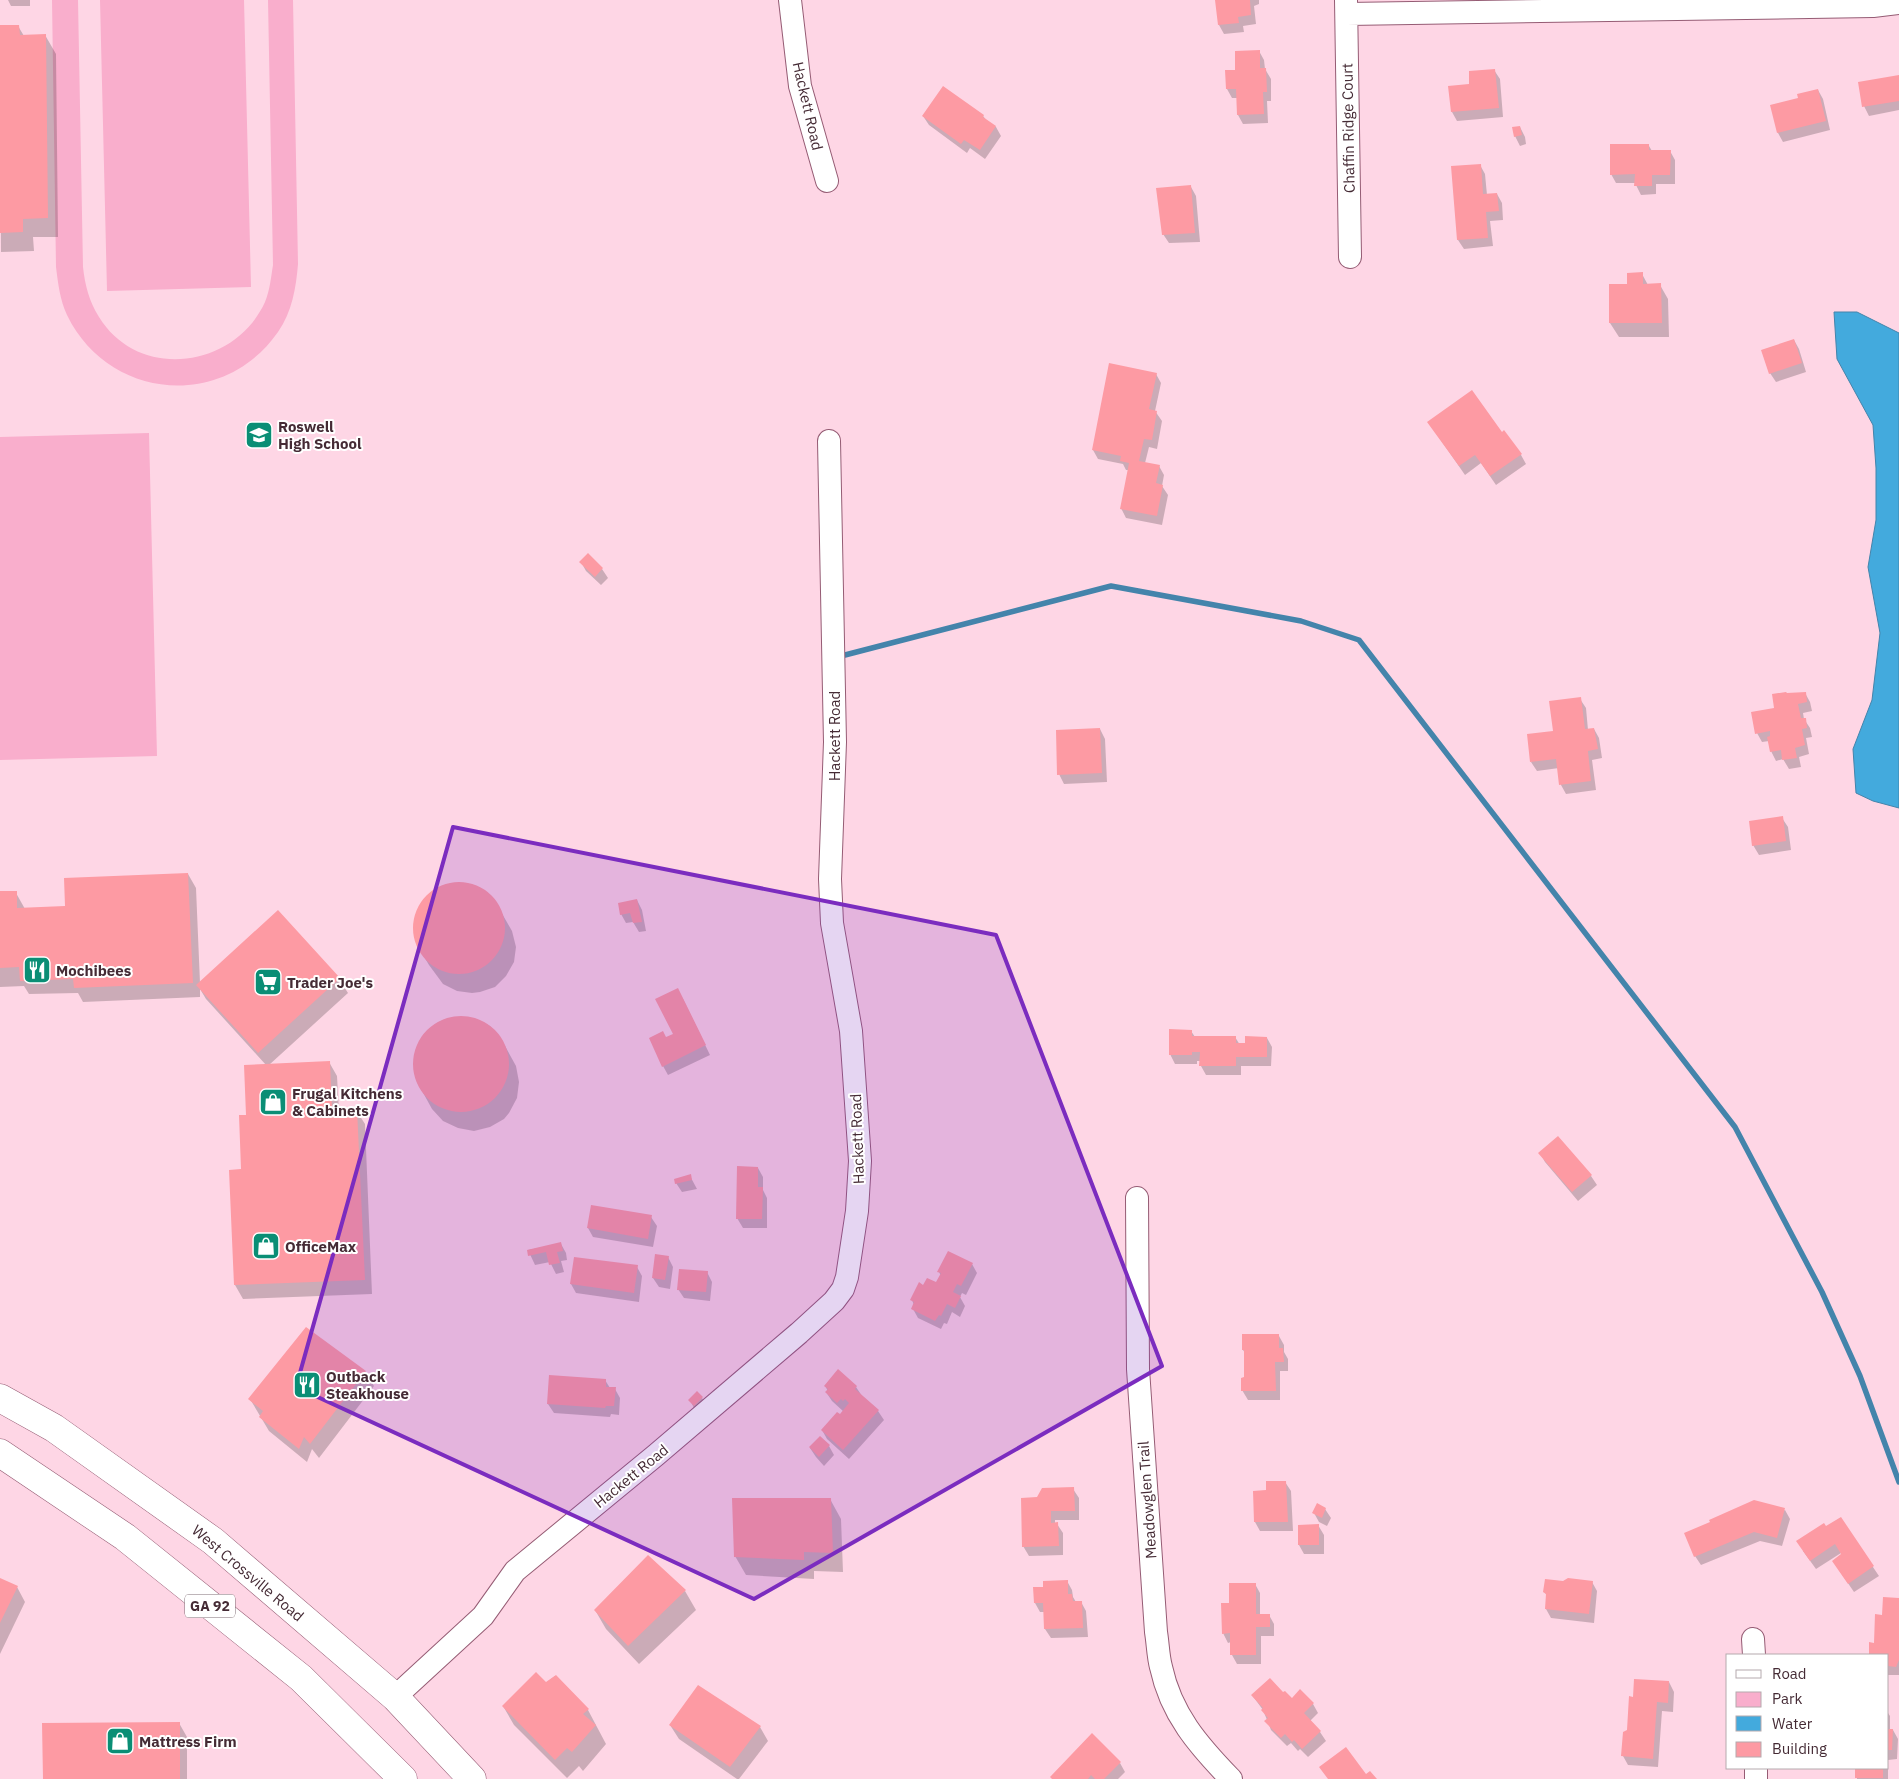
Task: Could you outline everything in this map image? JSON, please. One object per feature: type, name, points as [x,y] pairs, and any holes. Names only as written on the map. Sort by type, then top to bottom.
[{"type":"main road","name":"West Crossville Road","points":[[0,1398],[54,1428],[213,1541],[395,1697],[472,1779]]},
{"type":"main road","name":"GA 92","points":[[0,1453],[125,1538],[301,1678],[403,1779]]},
{"type":"street","name":"Hackett Road","points":[[790,0],[800,86],[826,181]]},
{"type":"street","points":[[1346,7],[1873,6],[1899,3]]},
{"type":"street","name":"Chaffin Ridge Court","points":[[1346,7],[1350,257]]},
{"type":"street","name":"Hackett Road","points":[[395,1697],[483,1616],[514,1571],[656,1455],[799,1334],[834,1301],[845,1283],[856,1211],[860,1161],[851,1031],[832,923],[830,879],[835,742],[829,441]]},
{"type":"street","name":"Meadowglen Trail","points":[[1138,1198],[1138,1369],[1160,1666],[1169,1696],[1182,1720],[1219,1775]]},
{"type":"highlighted area","points":[[453,827],[996,935],[1162,1366],[754,1599],[296,1387]]},
{"type":"green space","points":[[52,0],[78,0],[83,267],[90,299],[99,317],[116,338],[138,351],[161,358],[186,359],[210,353],[232,341],[251,324],[265,302],[268,293],[273,265],[268,0],[293,0],[298,264],[294,291],[287,316],[278,332],[255,357],[228,375],[198,384],[167,385],[137,379],[110,365],[86,343],[67,315],[61,297],[56,267]]},
{"type":"green space","points":[[100,0],[244,0],[251,287],[107,291]]},
{"type":"green space","points":[[149,433],[157,756],[0,760],[0,437]]},
{"type":"water","points":[[1834,312],[1857,312],[1899,333],[1899,808],[1873,801],[1856,793],[1853,749],[1872,700],[1880,633],[1868,567],[1876,520],[1876,468],[1873,425],[1837,359]]},
{"type":"building","points":[[1215,0],[1250,0],[1251,15],[1238,17],[1239,23],[1218,25]]},
{"type":"building","points":[[0,25],[19,25],[20,35],[46,34],[48,218],[23,219],[23,232],[0,233]]},
{"type":"building","points":[[1260,50],[1260,68],[1266,68],[1267,92],[1263,92],[1264,114],[1237,115],[1236,89],[1226,89],[1225,70],[1235,70],[1235,51]]},
{"type":"building","points":[[1495,69],[1499,108],[1451,112],[1448,86],[1469,84],[1469,71]]},
{"type":"building","points":[[1899,75],[1899,101],[1862,107],[1858,82]]},
{"type":"building","points":[[943,86],[984,115],[983,117],[996,126],[980,150],[964,140],[961,144],[922,116]]},
{"type":"building","points":[[1818,89],[1826,121],[1777,133],[1770,105],[1798,98],[1797,94]]},
{"type":"building","points":[[1520,126],[1522,135],[1514,137],[1512,127]]},
{"type":"building","points":[[1610,144],[1649,144],[1649,150],[1671,150],[1670,175],[1652,175],[1652,186],[1634,186],[1635,174],[1610,175]]},
{"type":"building","points":[[1481,164],[1483,194],[1497,193],[1499,211],[1486,212],[1488,238],[1457,240],[1451,166]]},
{"type":"building","points":[[1191,185],[1195,233],[1162,235],[1156,188]]},
{"type":"building","points":[[1643,272],[1643,284],[1661,283],[1662,323],[1609,323],[1609,284],[1627,284],[1627,273]]},
{"type":"building","points":[[1794,339],[1802,363],[1769,374],[1761,350]]},
{"type":"building","points":[[1109,363],[1157,373],[1149,409],[1157,411],[1152,440],[1144,439],[1139,461],[1160,465],[1156,483],[1163,485],[1157,516],[1120,509],[1129,463],[1120,461],[1121,456],[1092,450]]},
{"type":"building","points":[[1472,390],[1502,432],[1504,430],[1522,454],[1490,476],[1475,455],[1459,466],[1427,422]]},
{"type":"building","points":[[588,553],[603,568],[595,577],[579,562]]},
{"type":"building","points":[[1806,692],[1807,702],[1798,704],[1801,718],[1806,718],[1807,728],[1802,729],[1805,745],[1795,748],[1797,758],[1782,760],[1781,750],[1770,752],[1767,737],[1770,736],[1770,731],[1755,734],[1751,712],[1774,708],[1772,694]]},
{"type":"building","points":[[1581,697],[1585,729],[1594,728],[1598,749],[1588,751],[1591,781],[1559,785],[1556,759],[1530,762],[1527,734],[1553,731],[1549,701]]},
{"type":"building","points":[[1100,728],[1102,773],[1057,775],[1056,730]]},
{"type":"building","points":[[1783,816],[1786,841],[1752,846],[1749,821]]},
{"type":"building","points":[[188,873],[193,983],[74,988],[73,979],[20,981],[19,967],[0,968],[0,891],[17,891],[17,908],[65,906],[64,878]]},
{"type":"building","points":[[459,882],[477,885],[492,895],[502,910],[505,928],[502,946],[492,961],[477,971],[459,974],[441,971],[426,961],[416,946],[413,928],[416,910],[426,895],[441,885]]},
{"type":"building","points":[[637,899],[642,922],[633,923],[630,913],[620,915],[618,903]]},
{"type":"building","name":"Trader Joe's","points":[[278,910],[340,978],[258,1053],[196,985]]},
{"type":"building","points":[[678,988],[706,1045],[662,1067],[649,1038],[663,1031],[666,1037],[673,1034],[655,999]]},
{"type":"building","points":[[461,1016],[479,1019],[495,1030],[506,1046],[509,1064],[506,1082],[495,1098],[479,1109],[461,1112],[443,1109],[427,1098],[416,1082],[413,1064],[416,1046],[427,1030],[443,1019]]},
{"type":"building","points":[[1169,1029],[1192,1030],[1192,1036],[1236,1036],[1236,1043],[1245,1043],[1245,1036],[1267,1037],[1267,1057],[1236,1057],[1236,1066],[1199,1066],[1200,1052],[1192,1052],[1192,1055],[1169,1055]]},
{"type":"building","points":[[330,1061],[332,1110],[357,1109],[365,1280],[234,1285],[229,1170],[241,1169],[239,1115],[246,1115],[244,1065]]},
{"type":"building","points":[[1558,1136],[1592,1175],[1572,1192],[1538,1153]]},
{"type":"building","points":[[737,1166],[758,1167],[758,1187],[763,1187],[762,1219],[736,1219]]},
{"type":"building","points":[[691,1174],[692,1180],[675,1184],[674,1179]]},
{"type":"building","points":[[591,1205],[652,1215],[648,1239],[587,1228]]},
{"type":"building","points":[[561,1242],[563,1251],[557,1252],[560,1263],[549,1265],[546,1252],[528,1256],[527,1250]]},
{"type":"building","points":[[948,1251],[973,1263],[961,1286],[957,1284],[953,1292],[961,1296],[955,1308],[947,1304],[941,1316],[939,1315],[935,1321],[911,1309],[914,1302],[910,1300],[919,1282],[923,1285],[927,1278],[936,1282],[941,1273],[937,1272]]},
{"type":"building","points":[[655,1254],[669,1256],[665,1280],[652,1278]]},
{"type":"building","points":[[574,1257],[638,1265],[634,1293],[570,1284]]},
{"type":"building","points":[[679,1269],[708,1271],[706,1292],[677,1290]]},
{"type":"building","name":"Outback Steakhouse","points":[[306,1327],[366,1371],[310,1444],[304,1437],[299,1449],[259,1417],[263,1411],[248,1399]]},
{"type":"building","points":[[1242,1334],[1279,1334],[1279,1348],[1283,1348],[1284,1362],[1275,1362],[1276,1391],[1241,1391],[1241,1378],[1244,1377]]},
{"type":"building","points":[[838,1369],[857,1386],[855,1389],[879,1410],[843,1450],[821,1430],[837,1412],[840,1414],[849,1403],[845,1399],[843,1401],[841,1399],[837,1403],[825,1392],[828,1389],[824,1386]]},
{"type":"building","points":[[549,1375],[606,1379],[606,1387],[616,1387],[614,1406],[606,1406],[605,1408],[547,1404]]},
{"type":"building","points":[[697,1391],[703,1397],[694,1406],[688,1400]]},
{"type":"building","points":[[820,1436],[830,1445],[819,1457],[809,1447]]},
{"type":"building","points":[[1266,1481],[1286,1481],[1288,1522],[1254,1522],[1253,1491],[1266,1490]]},
{"type":"building","points":[[1074,1487],[1075,1511],[1051,1511],[1051,1523],[1058,1522],[1059,1546],[1022,1547],[1021,1498],[1037,1497],[1042,1488]]},
{"type":"building","points":[[732,1498],[831,1498],[833,1553],[804,1552],[804,1560],[734,1557]]},
{"type":"building","points":[[1754,1500],[1785,1508],[1777,1538],[1754,1532],[1694,1557],[1684,1533]]},
{"type":"building","points":[[1317,1503],[1326,1508],[1322,1518],[1312,1513]]},
{"type":"building","points":[[1841,1517],[1874,1566],[1848,1584],[1832,1561],[1841,1554],[1835,1544],[1810,1561],[1796,1541],[1824,1523],[1826,1526]]},
{"type":"building","points":[[1319,1524],[1319,1545],[1298,1545],[1298,1525]]},
{"type":"building","points":[[648,1555],[686,1590],[628,1646],[594,1610]]},
{"type":"building","points":[[0,1578],[18,1586],[0,1623]]},
{"type":"building","points":[[1568,1578],[1593,1581],[1589,1614],[1545,1609],[1546,1594],[1543,1592],[1545,1579],[1563,1581]]},
{"type":"building","points":[[1068,1580],[1068,1594],[1072,1594],[1073,1601],[1082,1601],[1083,1628],[1044,1629],[1043,1603],[1034,1603],[1033,1587],[1043,1587],[1043,1581]]},
{"type":"building","points":[[1229,1583],[1256,1583],[1256,1614],[1270,1614],[1270,1627],[1256,1627],[1256,1655],[1230,1655],[1230,1633],[1222,1634],[1221,1603],[1229,1603]]},
{"type":"building","points":[[1883,1597],[1899,1598],[1899,1660],[1896,1667],[1889,1666],[1889,1654],[1869,1654],[1869,1642],[1874,1643],[1875,1614],[1882,1615]]},
{"type":"building","points":[[536,1672],[546,1682],[556,1675],[589,1709],[583,1714],[596,1725],[572,1752],[567,1748],[555,1760],[502,1706]]},
{"type":"building","points":[[1270,1678],[1283,1692],[1285,1691],[1292,1698],[1300,1689],[1314,1703],[1304,1713],[1321,1731],[1302,1749],[1285,1734],[1281,1738],[1264,1721],[1268,1718],[1261,1710],[1263,1708],[1251,1695]]},
{"type":"building","points":[[1634,1679],[1669,1681],[1668,1703],[1657,1702],[1653,1759],[1621,1756],[1623,1732],[1627,1730],[1629,1696],[1633,1697]]},
{"type":"building","points":[[698,1685],[761,1726],[730,1767],[669,1725]]},
{"type":"building","points":[[180,1722],[180,1779],[43,1779],[42,1723]]},
{"type":"building","points":[[1889,1729],[1893,1729],[1892,1750],[1889,1750]]},
{"type":"building","points":[[1092,1733],[1121,1762],[1104,1779],[1095,1779],[1091,1775],[1088,1779],[1052,1779],[1050,1777]]},
{"type":"building","points":[[1346,1747],[1366,1774],[1370,1771],[1377,1779],[1328,1779],[1319,1767]]},
{"type":"building","points":[[1855,1769],[1883,1769],[1883,1778],[1855,1778]]},
{"type":"waterway","points":[[845,655],[1111,586],[1301,621],[1359,640],[1735,1127],[1822,1292],[1860,1376],[1899,1482]]},
{"type":"place","name":"Roswell High School","points":[[259,435]]},
{"type":"place","name":"Mochibees","points":[[37,970]]},
{"type":"place","name":"Trader Joe's","points":[[268,982]]},
{"type":"place","name":"Frugal Kitchens & Cabinets","points":[[273,1102]]},
{"type":"place","name":"OfficeMax","points":[[266,1246]]},
{"type":"place","name":"Outback Steakhouse","points":[[307,1385]]},
{"type":"place","name":"Mattress Firm","points":[[120,1741]]}]
